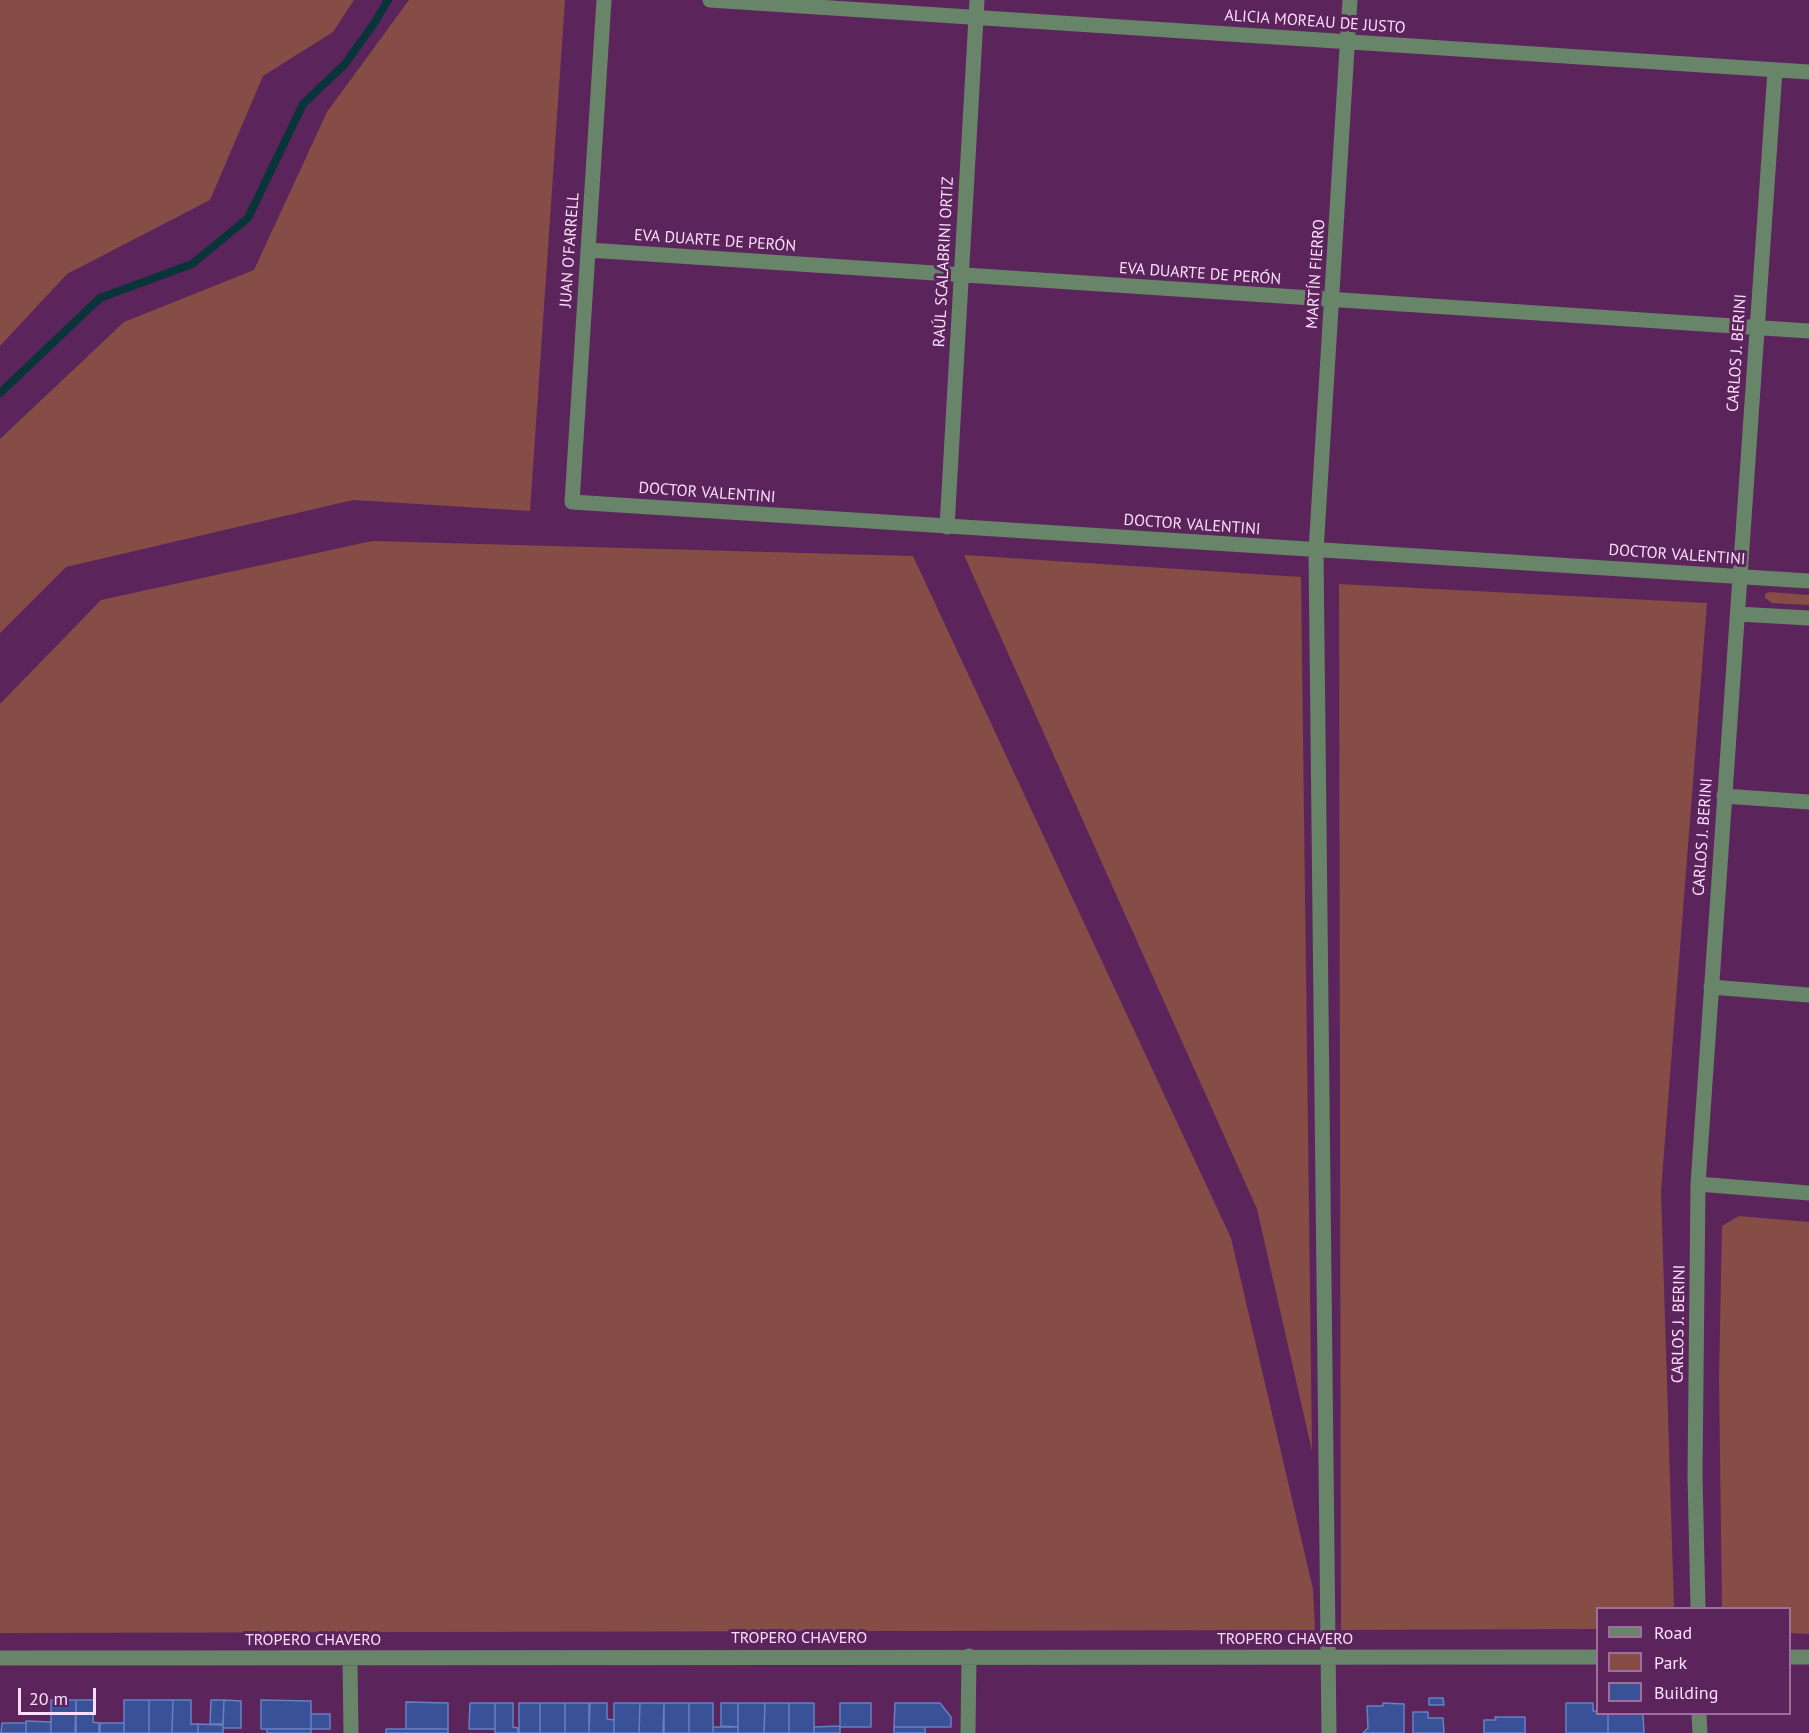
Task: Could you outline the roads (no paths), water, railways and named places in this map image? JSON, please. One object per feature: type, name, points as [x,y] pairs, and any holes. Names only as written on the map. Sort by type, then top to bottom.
[{"type":"street","name":"JUAN O'FARRELL","points":[[572,502],[604,0]]},
{"type":"street","name":"ALICIA MOREAU DE JUSTO","points":[[710,0],[1809,72]]},
{"type":"street","name":"RAÚL SCALABRINI ORTIZ","points":[[947,527],[977,0]]},
{"type":"street","name":"MARTÍN FIERRO","points":[[1329,1657],[1316,551],[1350,0]]},
{"type":"street","name":"CARLOS J. BERINI","points":[[1698,1607],[1695,1475],[1698,1184],[1775,70]]},
{"type":"street","name":"EVA DUARTE DE PERÓN","points":[[588,250],[1809,331]]},
{"type":"street","name":"DOCTOR VALENTINI","points":[[572,502],[1809,581]]},
{"type":"street","points":[[1738,614],[1809,618]]},
{"type":"street","points":[[1724,796],[1809,802]]},
{"type":"street","points":[[1711,987],[1809,995]]},
{"type":"street","points":[[1698,1184],[1809,1193]]},
{"type":"street","points":[[968,1733],[969,1656]]},
{"type":"street","points":[[1329,1657],[1329,1733]]},
{"type":"street","name":"TROPERO CHAVERO","points":[[0,1658],[1596,1657]]},
{"type":"street","points":[[1791,1657],[1809,1657]]},
{"type":"street","points":[[350,1658],[351,1733]]},
{"type":"street","points":[[1699,1715],[1700,1733]]},
{"type":"waterway","points":[[0,393],[100,298],[192,264],[248,218],[303,104],[345,64],[388,0]]}]
